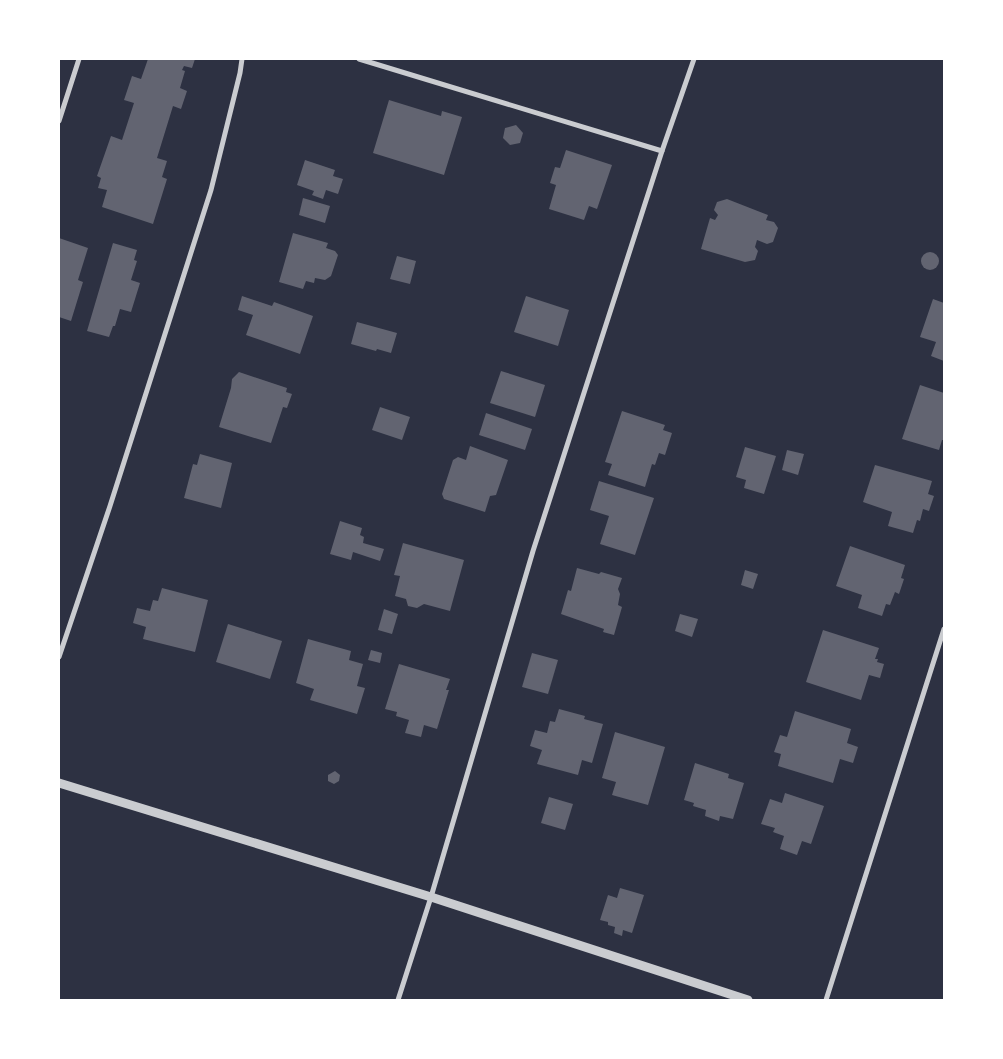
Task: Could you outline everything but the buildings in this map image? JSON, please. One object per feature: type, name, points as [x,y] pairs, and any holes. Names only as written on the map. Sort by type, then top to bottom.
[{"type":"street","points":[[59,121],[79,59]]},
{"type":"street","points":[[59,657],[110,506],[210,190],[240,74],[242,59]]},
{"type":"street","points":[[359,59],[662,151]]},
{"type":"street","points":[[398,1000],[431,897],[533,551],[662,151],[694,59]]},
{"type":"street","points":[[826,1000],[944,629]]},
{"type":"street","points":[[59,783],[431,897],[748,1000]]}]
